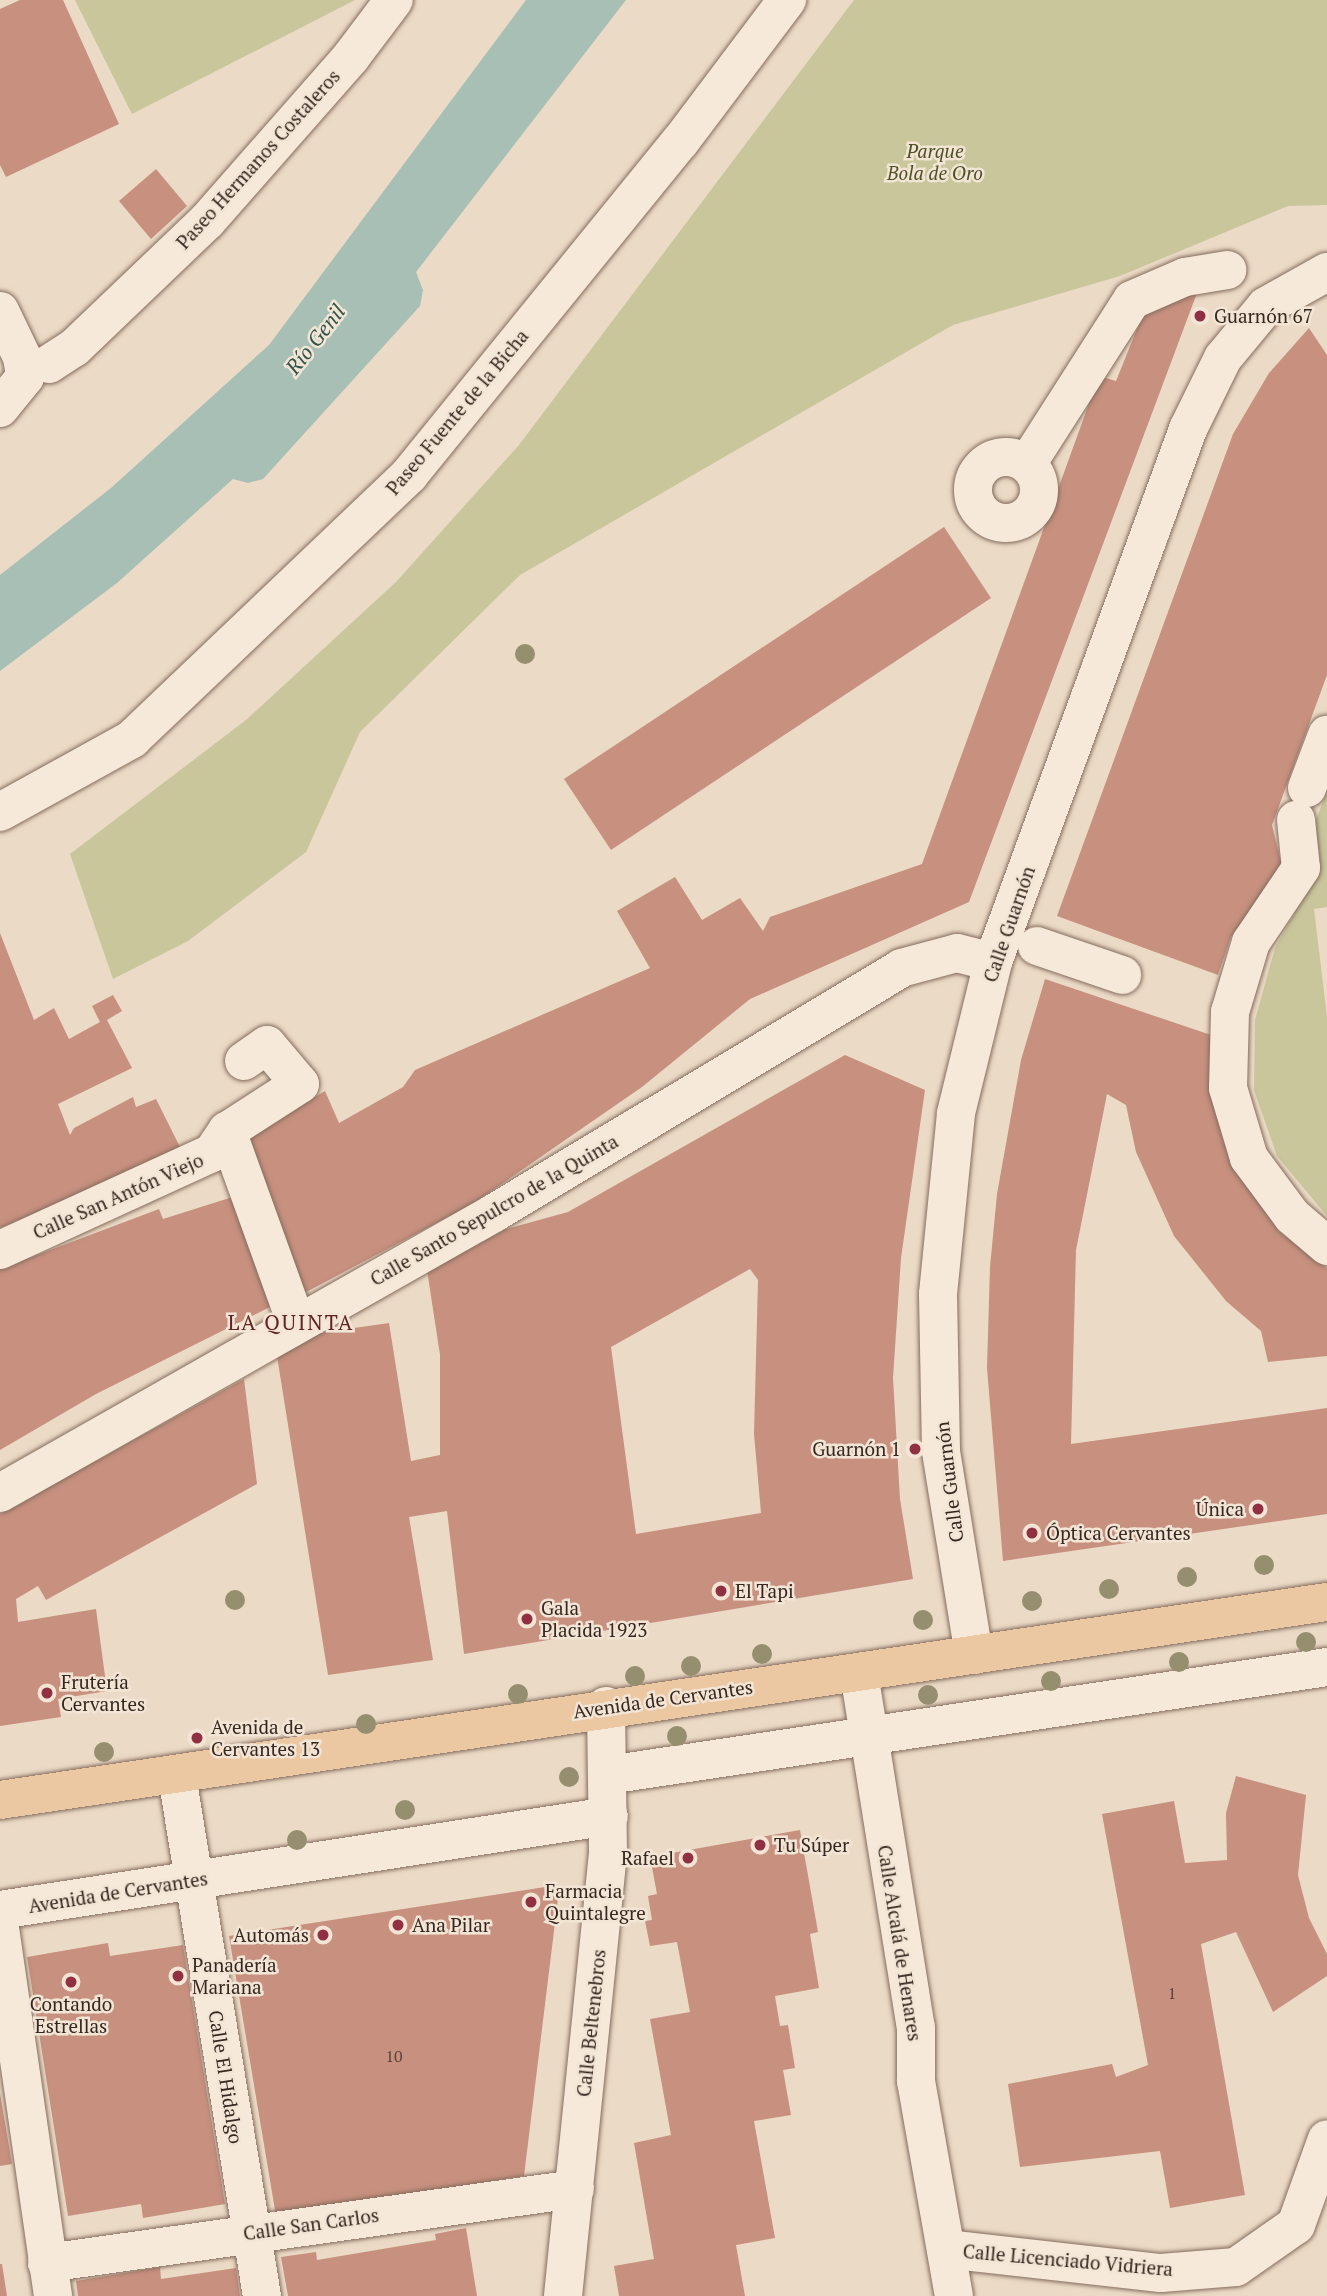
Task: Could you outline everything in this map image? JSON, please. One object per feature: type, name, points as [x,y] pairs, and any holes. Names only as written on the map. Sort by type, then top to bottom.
[{"type":"main road","name":"Avenida de Cervantes","points":[[0,1800],[177,1776],[606,1706],[859,1673],[1327,1602]]},
{"type":"street","name":"Paseo Hermanos Costaleros","points":[[0,408],[37,370],[74,348],[207,221],[351,57],[394,0]]},
{"type":"street","name":"Paseo Fuente de la Bicha","points":[[0,812],[132,739],[409,475],[680,142],[788,0]]},
{"type":"street","points":[[1027,464],[1132,300],[1185,277],[1227,271]]},
{"type":"street","name":"Calle Guarnón","points":[[974,1655],[942,1451],[938,1294],[956,1113],[993,962],[1188,429],[1223,358],[1266,306],[1327,272]]},
{"type":"street","points":[[0,311],[22,357],[37,370]]},
{"type":"street","points":[[1327,735],[1301,804],[1301,868],[1251,942],[1230,1012],[1228,1088],[1249,1158],[1285,1207],[1327,1245]]},
{"type":"street","points":[[1037,946],[1122,975]]},
{"type":"street","name":"Calle Santo Sepulcro de la Quinta","points":[[0,1493],[494,1213],[901,968],[957,953],[993,962]]},
{"type":"street","name":"Calle San Antón Viejo","points":[[0,1250],[212,1153],[227,1131],[300,1084],[267,1045],[244,1061]]},
{"type":"street","points":[[227,1131],[290,1306]]},
{"type":"street","points":[[608,1775],[1327,1667]]},
{"type":"street","name":"Calle Alcalá de Henares","points":[[859,1673],[866,1736],[916,2027],[916,2081],[954,2296]]},
{"type":"street","name":"Calle Beltenebros","points":[[562,2296],[575,2189],[609,1816],[606,1706]]},
{"type":"street","name":"Calle El Hidalgo","points":[[177,1776],[262,2296]]},
{"type":"street","name":"Avenida de Cervantes","points":[[0,1910],[609,1816]]},
{"type":"street","points":[[0,1928],[50,2280]]},
{"type":"street","name":"Calle Licenciado Vidriera","points":[[946,2249],[1161,2273],[1236,2267],[1296,2225],[1327,2139]]},
{"type":"street","name":"Calle San Carlos","points":[[50,2280],[251,2232],[575,2189]]},
{"type":"green space","points":[[75,0],[355,0],[132,114]]},
{"type":"green space","name":"Parque Bola de Oro","points":[[854,0],[1327,0],[1327,205],[1288,206],[1120,276],[953,325],[520,575],[360,732],[306,852],[188,941],[113,979],[70,854],[246,720],[396,582],[519,445]]},
{"type":"green space","points":[[1327,791],[1327,907],[1314,909],[1327,1017],[1327,1216],[1277,1156],[1254,1090],[1255,1020],[1275,948],[1318,872],[1313,828]]},
{"type":"water","name":"Río Genil","points":[[526,0],[626,0],[416,272],[423,290],[420,306],[263,479],[248,483],[233,479],[117,583],[0,671],[0,575],[111,488],[269,345]]},
{"type":"building","points":[[20,0],[63,0],[119,124],[6,177],[0,165],[0,9]]},
{"type":"building","points":[[156,169],[187,206],[151,239],[119,201]]},
{"type":"building","points":[[1197,293],[969,902],[750,999],[642,1087],[474,1203],[295,1298],[240,1140],[325,1091],[339,1123],[403,1087],[415,1070],[650,968],[617,911],[675,877],[702,920],[740,898],[763,931],[770,917],[922,864],[1099,376],[1116,381],[1147,304]]},
{"type":"building","points":[[1309,328],[1327,355],[1327,675],[1272,825],[1283,870],[1231,937],[1218,975],[1057,916],[1233,434],[1269,373]]},
{"type":"building","points":[[944,527],[991,598],[611,850],[564,779]]},
{"type":"building","points":[[0,933],[34,1020],[54,1008],[69,1039],[100,1022],[92,1006],[113,995],[122,1011],[107,1020],[132,1068],[58,1104],[70,1135],[74,1128],[133,1097],[136,1107],[156,1099],[182,1151],[0,1228]]},
{"type":"building","points":[[1045,979],[1214,1036],[1235,1168],[1279,1231],[1327,1268],[1327,1356],[1268,1362],[1261,1331],[1226,1301],[1174,1236],[1136,1152],[1126,1105],[1107,1094],[1076,1250],[1071,1444],[1327,1408],[1327,1514],[1003,1561],[987,1368],[990,1267],[997,1194],[1021,1060]]},
{"type":"building","points":[[845,1055],[925,1090],[901,1258],[893,1378],[900,1499],[913,1579],[464,1654],[447,1511],[409,1517],[433,1660],[328,1675],[277,1356],[319,1333],[389,1323],[411,1461],[440,1455],[440,1355],[427,1270],[503,1230],[568,1212]],"holes":[[[750,1269],[758,1280],[754,1434],[761,1513],[636,1534],[611,1347]]]},
{"type":"building","points":[[239,1195],[276,1304],[96,1394],[0,1450],[0,1269],[159,1209],[163,1219]]},
{"type":"building","points":[[244,1379],[257,1484],[46,1600],[38,1586],[16,1599],[18,1622],[96,1609],[107,1691],[58,1699],[61,1717],[0,1726],[0,1514]]},
{"type":"building","points":[[1236,1776],[1306,1795],[1298,1875],[1309,1918],[1327,1954],[1327,1976],[1273,2012],[1236,1932],[1201,1944],[1245,2195],[1170,2208],[1160,2151],[1020,2167],[1008,2084],[1112,2064],[1116,2077],[1148,2065],[1102,1814],[1174,1801],[1185,1863],[1227,1860],[1226,1813]]},
{"type":"building","points":[[800,1830],[818,1932],[810,1934],[819,1988],[775,1996],[780,2026],[788,2025],[795,2068],[783,2070],[791,2115],[754,2121],[775,2238],[736,2245],[745,2296],[619,2296],[614,2266],[654,2259],[634,2143],[671,2135],[650,2019],[690,2012],[677,1942],[650,1946],[645,1921],[652,1920],[648,1896],[657,1894],[650,1857]]},
{"type":"building","points":[[545,1887],[558,1898],[524,2176],[276,2216],[229,1936]]},
{"type":"building","points":[[108,1943],[110,1956],[183,1945],[225,2204],[143,2218],[141,2204],[68,2216],[27,1957]]},
{"type":"building","points":[[0,2093],[12,2164],[0,2166]]},
{"type":"building","points":[[466,2228],[477,2296],[288,2296],[281,2257],[316,2252],[317,2260],[436,2240],[435,2234]]},
{"type":"building","points":[[2,2264],[7,2296],[0,2296]]},
{"type":"building","points":[[160,2267],[161,2279],[236,2268],[240,2296],[78,2296],[76,2281]]},
{"type":"place","name":"Guarnón 67","points":[[1200,316]]},
{"type":"place","name":"Guarnón 1","points":[[915,1449]]},
{"type":"place","name":"Única","points":[[1258,1509]]},
{"type":"place","name":"Óptica Cervantes","points":[[1032,1533]]},
{"type":"place","name":"El Tapi","points":[[721,1591]]},
{"type":"place","name":"Gala Placida 1923","points":[[527,1619]]},
{"type":"place","name":"Frutería Cervantes","points":[[47,1693]]},
{"type":"place","name":"Avenida de Cervantes 13","points":[[197,1738]]},
{"type":"place","name":"Tu Súper","points":[[760,1845]]},
{"type":"place","name":"Rafael","points":[[688,1858]]},
{"type":"place","name":"Farmacia Quintalegre","points":[[531,1902]]},
{"type":"place","name":"Ana Pilar","points":[[398,1925]]},
{"type":"place","name":"Automás","points":[[323,1935]]},
{"type":"place","name":"Panadería Mariana","points":[[178,1976]]},
{"type":"place","name":"Contando Estrellas","points":[[71,1982]]},
{"type":"district","name":"LA QUINTA","points":[[291,1322]]}]
